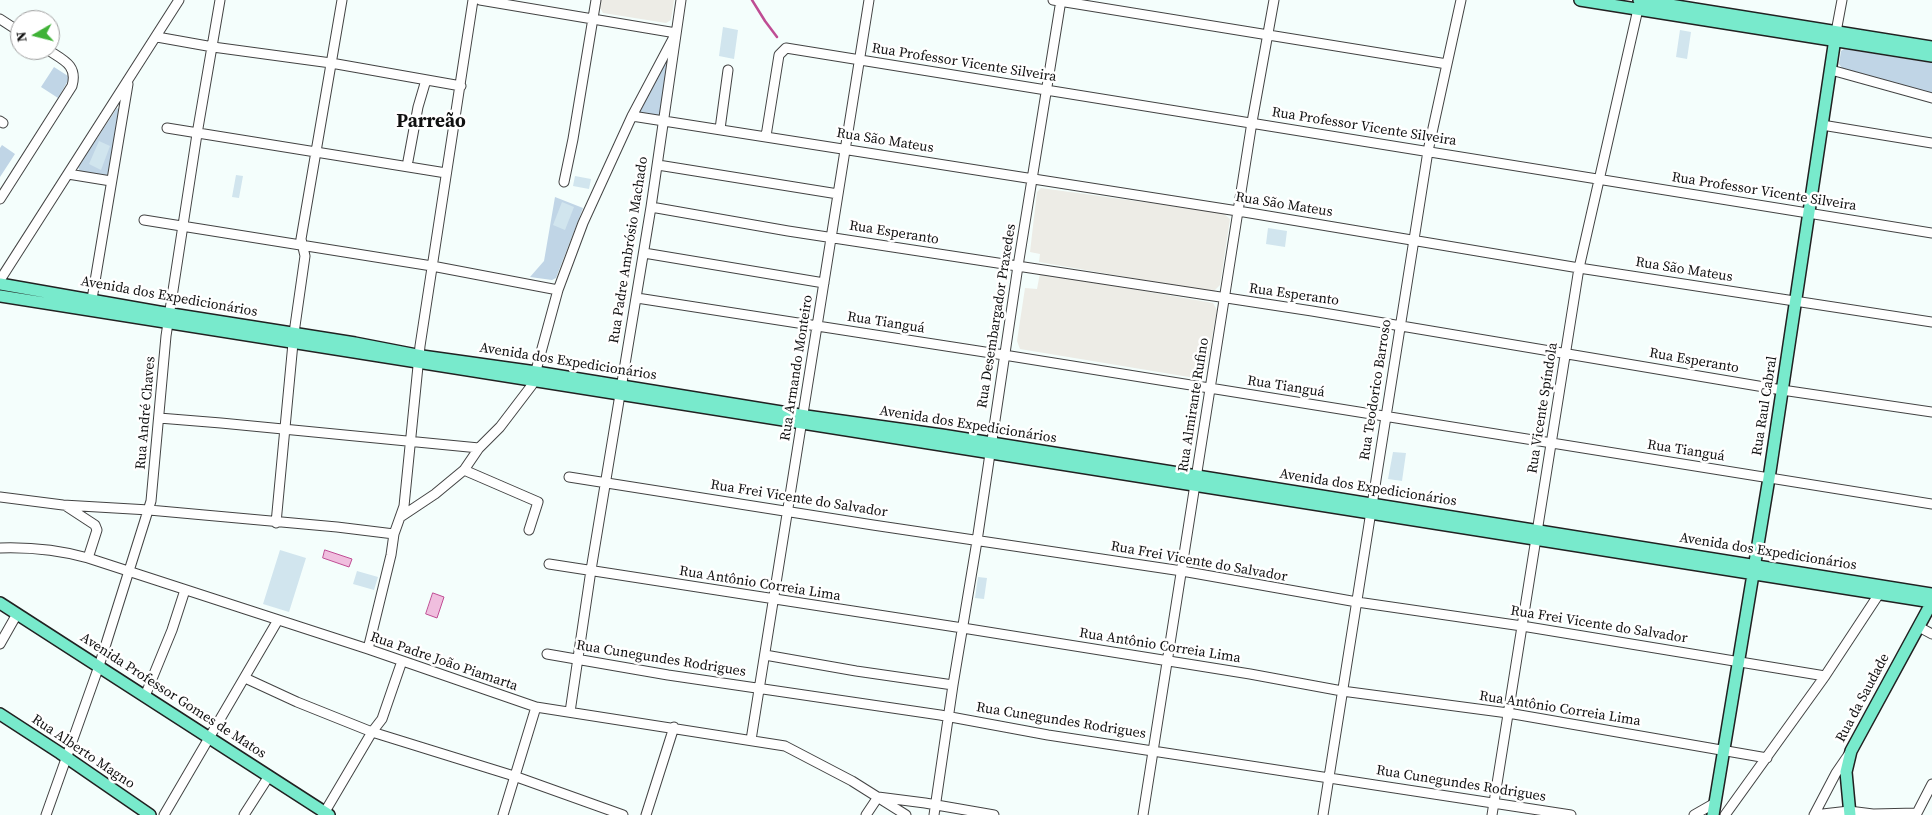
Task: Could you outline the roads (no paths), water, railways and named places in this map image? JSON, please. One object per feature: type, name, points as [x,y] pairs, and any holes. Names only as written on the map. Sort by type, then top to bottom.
[{"type":"main road","points":[[1580,0],[1638,5],[1896,46],[1932,56]]},
{"type":"main road","points":[[1638,5],[1700,5],[1836,37]]},
{"type":"main road","name":"Rua Raul Cabral","points":[[1713,815],[1797,301],[1836,37]]},
{"type":"main road","points":[[1896,46],[1932,46]]},
{"type":"main road","name":"Avenida dos Expedicionários","points":[[0,284],[91,305],[169,319],[1371,508],[1880,590],[1932,602]]},
{"type":"main road","name":"Avenida dos Expedicionários","points":[[0,296],[91,305]]},
{"type":"main road","name":"Avenida dos Expedicionários","points":[[1880,590],[1932,594]]},
{"type":"main road","name":"Avenida Professor Gomes de Matos","points":[[0,602],[326,814]]},
{"type":"main road","name":"Rua da Saudade","points":[[1850,813],[1846,772],[1851,751],[1932,602]]},
{"type":"main road","name":"Rua Alberto Magno","points":[[0,714],[150,815]]},
{"type":"street","points":[[0,280],[179,0]]},
{"type":"street","name":"Rua André Chaves","points":[[46,815],[99,666],[152,497],[169,319],[220,0]]},
{"type":"street","points":[[276,522],[294,338],[306,256],[301,239],[342,0]]},
{"type":"street","points":[[368,649],[391,556],[394,534],[402,516],[412,441],[419,359],[473,0]]},
{"type":"street","points":[[402,516],[435,494],[464,470],[479,448],[518,405],[535,377],[558,290],[583,224],[632,116],[676,33],[480,0]]},
{"type":"street","points":[[564,182],[596,0]]},
{"type":"street","name":"Rua Padre Ambrósio Machado","points":[[570,712],[591,570],[658,165],[681,0]]},
{"type":"street","name":"Rua Armando Monteiro","points":[[751,740],[869,0]]},
{"type":"street","points":[[1059,0],[1447,64]]},
{"type":"street","name":"Rua Desembargador Praxedes","points":[[934,815],[1018,266],[1048,91],[1059,0]]},
{"type":"street","name":"Rua Almirante Rufino","points":[[1143,815],[1252,122],[1274,0]]},
{"type":"street","name":"Rua Teodorico Barroso","points":[[1322,815],[1428,151],[1461,0]]},
{"type":"street","name":"Rua Raul Cabral","points":[[1836,37],[1842,0]]},
{"type":"street","name":"Rua Vicente Spíndola","points":[[1492,815],[1579,268],[1638,5]]},
{"type":"street","points":[[157,37],[213,47],[331,63],[461,86]]},
{"type":"street","name":"Rua Professor Vicente Silveira","points":[[766,136],[780,55],[786,48],[1252,122],[1809,214],[1932,232]]},
{"type":"street","points":[[0,199],[72,86],[74,72],[69,65],[60,59]]},
{"type":"street","points":[[720,129],[728,70]]},
{"type":"street","points":[[1831,70],[1932,98]]},
{"type":"street","points":[[91,305],[128,80]]},
{"type":"street","points":[[408,161],[418,107],[426,80]]},
{"type":"street","name":"Rua São Mateus","points":[[632,116],[1414,239],[1579,268],[1932,322]]},
{"type":"street","points":[[1822,126],[1932,143]]},
{"type":"street","points":[[167,128],[446,173]]},
{"type":"street","points":[[658,165],[838,194]]},
{"type":"street","points":[[68,174],[111,181]]},
{"type":"street","name":"Rua Esperanto","points":[[651,208],[1400,326],[1782,390],[1932,412]]},
{"type":"street","points":[[144,220],[432,266],[558,290]]},
{"type":"street","points":[[644,253],[824,282]]},
{"type":"street","name":"Rua Tianguá","points":[[636,298],[1932,504]]},
{"type":"street","points":[[159,418],[479,448]]},
{"type":"street","points":[[464,470],[538,502],[529,530]]},
{"type":"street","name":"Rua Frei Vicente do Salvador","points":[[568,477],[1182,571],[1357,602],[1522,626],[1825,676]]},
{"type":"street","points":[[0,497],[63,505],[149,510],[394,534]]},
{"type":"street","points":[[63,505],[95,525],[97,530],[88,558]]},
{"type":"street","name":"Rua Padre João Piamarta","points":[[0,548],[42,548],[88,558],[368,649],[536,707],[674,727],[785,746],[852,781],[906,815]]},
{"type":"street","name":"Rua Antônio Correia Lima","points":[[549,564],[1250,674],[1342,691],[1508,713],[1767,758]]},
{"type":"street","points":[[145,696],[186,590]]},
{"type":"street","points":[[1725,815],[1825,676],[1880,590]]},
{"type":"street","points":[[0,644],[18,614]]},
{"type":"street","points":[[164,815],[278,620]]},
{"type":"street","points":[[1919,627],[1932,634]]},
{"type":"street","name":"Rua Cunegundes Rodrigues","points":[[547,654],[759,689],[948,717],[1048,735],[1571,815]]},
{"type":"street","points":[[765,655],[856,671],[953,684]]},
{"type":"street","points":[[326,814],[372,732],[382,719],[402,661]]},
{"type":"street","points":[[245,678],[297,702],[372,732],[514,776],[623,815]]},
{"type":"street","points":[[503,815],[536,707]]},
{"type":"street","points":[[646,815],[674,727]]},
{"type":"street","points":[[1814,815],[1836,773],[1851,751]]},
{"type":"street","points":[[244,815],[269,776]]},
{"type":"street","points":[[1814,815],[1850,813],[1918,814],[1932,784]]},
{"type":"street","points":[[866,815],[878,797]]},
{"type":"street","name":"Rua Padre João Piamarta","points":[[878,797],[994,815]]},
{"type":"street","points":[[1694,815],[1716,803]]},
{"type":"waterway","points":[[752,0],[777,37]]},
{"type":"district","name":"Parreão","points":[[431,122]]}]
